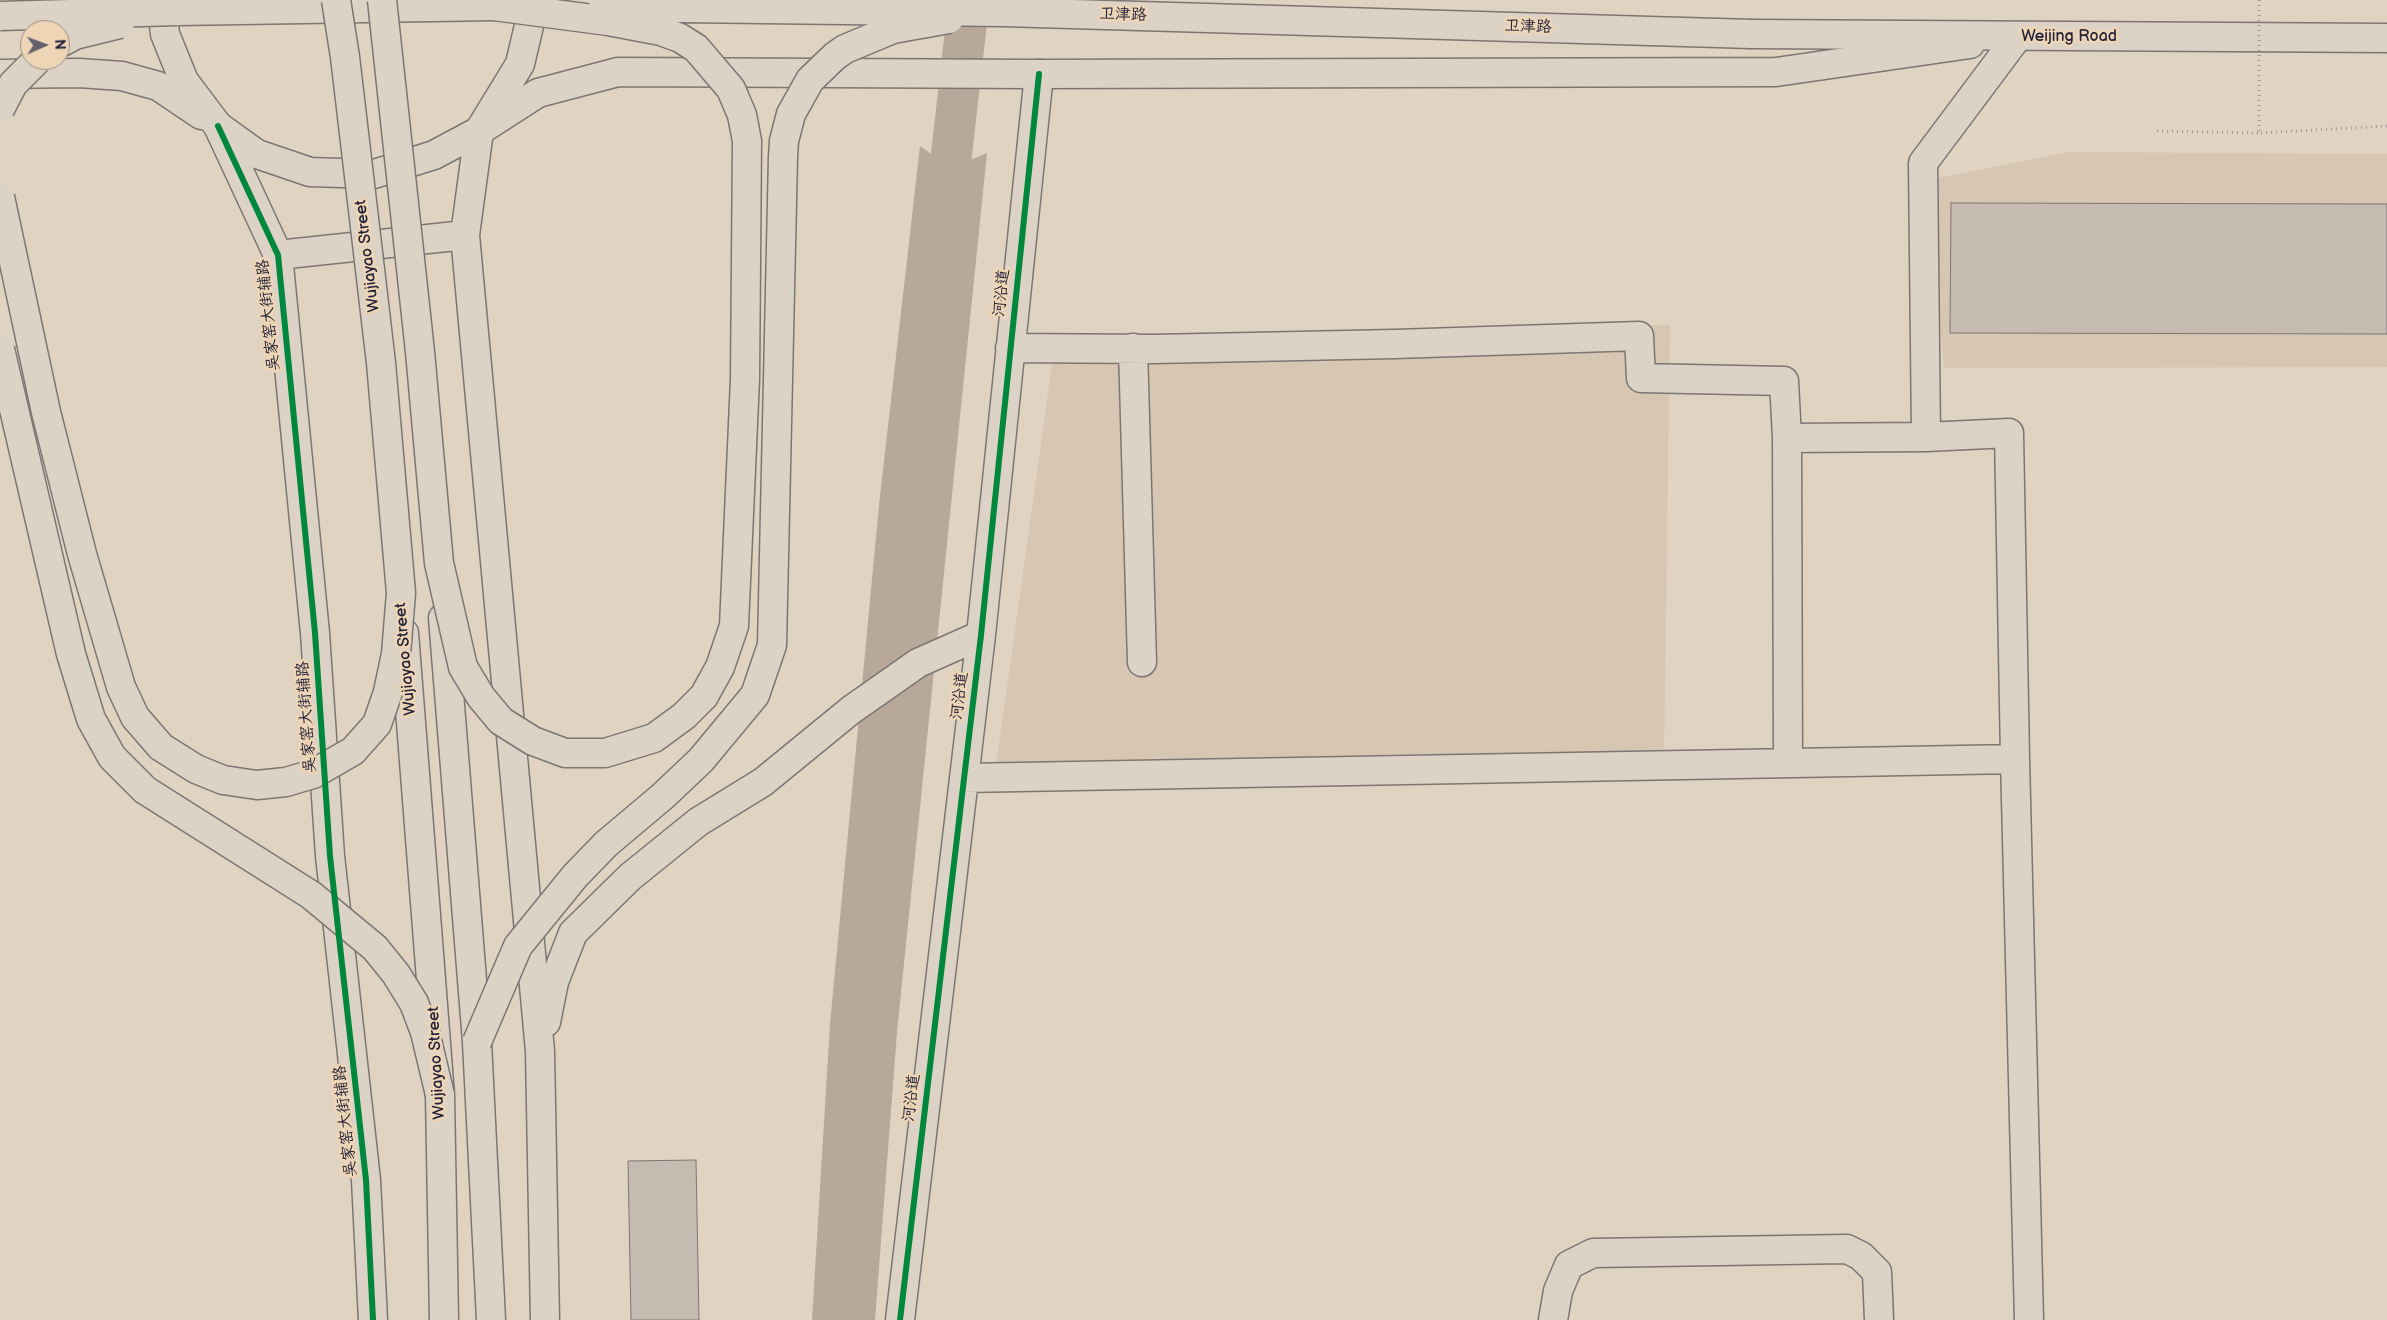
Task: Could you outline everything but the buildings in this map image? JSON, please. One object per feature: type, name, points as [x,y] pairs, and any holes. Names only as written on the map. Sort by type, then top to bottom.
[{"type":"main road","name":"Wujiayao Street","points":[[336,0],[346,57],[381,364],[401,593],[440,1095],[444,1320]]},
{"type":"main road","points":[[382,0],[420,352],[439,563],[477,1042],[491,1320]]},
{"type":"main road","points":[[536,0],[520,64],[479,131],[465,235],[540,1051],[545,1320]]},
{"type":"main road","points":[[0,16],[169,6],[494,6],[608,21],[661,31],[680,38],[696,48],[711,63],[731,88],[742,115],[747,141],[745,379],[734,626],[720,667],[704,696],[684,716],[654,738],[605,753],[564,753],[533,740],[501,721],[482,696],[463,667],[439,563]]},
{"type":"main road","points":[[169,6],[165,34],[184,81],[218,126]]},
{"type":"main road","points":[[70,38],[169,6]]},
{"type":"main road","name":"卫津路","points":[[494,6],[1003,12],[1752,34]]},
{"type":"main road","points":[[477,1042],[518,946],[575,876],[606,844],[663,796],[701,760],[755,695],[772,645],[784,141],[791,114],[802,92],[810,80],[835,56],[875,35],[912,25],[1003,12]]},
{"type":"main road","name":"Weijing Road","points":[[1752,34],[2387,38]]},
{"type":"main road","points":[[0,74],[79,73],[122,76],[158,86],[257,154],[310,172],[374,174],[434,155],[479,131],[538,93],[618,72],[1037,74],[1776,72],[2018,36]]},
{"type":"main road","points":[[1926,437],[1923,164],[2018,36]]},
{"type":"main road","points":[[0,109],[13,84],[27,70]]},
{"type":"main road","name":"河沿道","points":[[900,1320],[981,635],[1037,74]]},
{"type":"main road","name":"吴家窑大街辅路","points":[[218,126],[278,254],[315,633],[330,856],[366,1180],[373,1320]]},
{"type":"main road","points":[[0,197],[46,412],[95,601],[121,687],[134,717],[161,747],[196,769],[223,780],[256,785],[286,782],[313,774],[353,751],[377,724],[388,692],[396,654],[401,593]]},
{"type":"main road","points":[[278,254],[465,235]]},
{"type":"main road","points":[[1010,348],[1395,344],[1639,336],[1641,378],[1784,381],[1787,438],[1788,763]]},
{"type":"main road","points":[[1133,348],[1142,662]]},
{"type":"main road","points":[[0,349],[71,654],[91,719],[112,757],[145,790],[311,896],[375,948],[396,974],[414,1003],[425,1032],[440,1095]]},
{"type":"main road","points":[[1787,438],[1926,437],[2009,433],[2029,1320]]},
{"type":"main road","points":[[540,1051],[554,982],[573,933],[630,877],[698,822],[763,782],[850,710],[918,664],[981,635]]},
{"type":"main road","points":[[964,778],[2015,759]]},
{"type":"main road","points":[[1553,1320],[1558,1291],[1569,1266],[1593,1254],[1847,1249],[1861,1256],[1877,1272],[1879,1320]]},
{"type":"path","points":[[2259,0],[2259,133]]},
{"type":"path","points":[[2157,131],[2259,133],[2387,126]]},
{"type":"shaded area","points":[[920,146],[945,164],[960,164],[987,153],[897,1032],[875,1320],[812,1320],[830,1024],[879,505]]},
{"type":"shaded area","points":[[2068,152],[2387,154],[2387,367],[1944,368],[1927,180]]},
{"type":"shaded area","points":[[1670,325],[1664,756],[996,766],[1056,336]]},
{"type":"waterway","points":[[944,221],[969,0]]},
{"type":"cycle path","points":[[900,1320],[981,635],[1039,74]]},
{"type":"cycle path","points":[[218,126],[278,255],[315,633],[330,856],[366,1180],[373,1320]]}]
